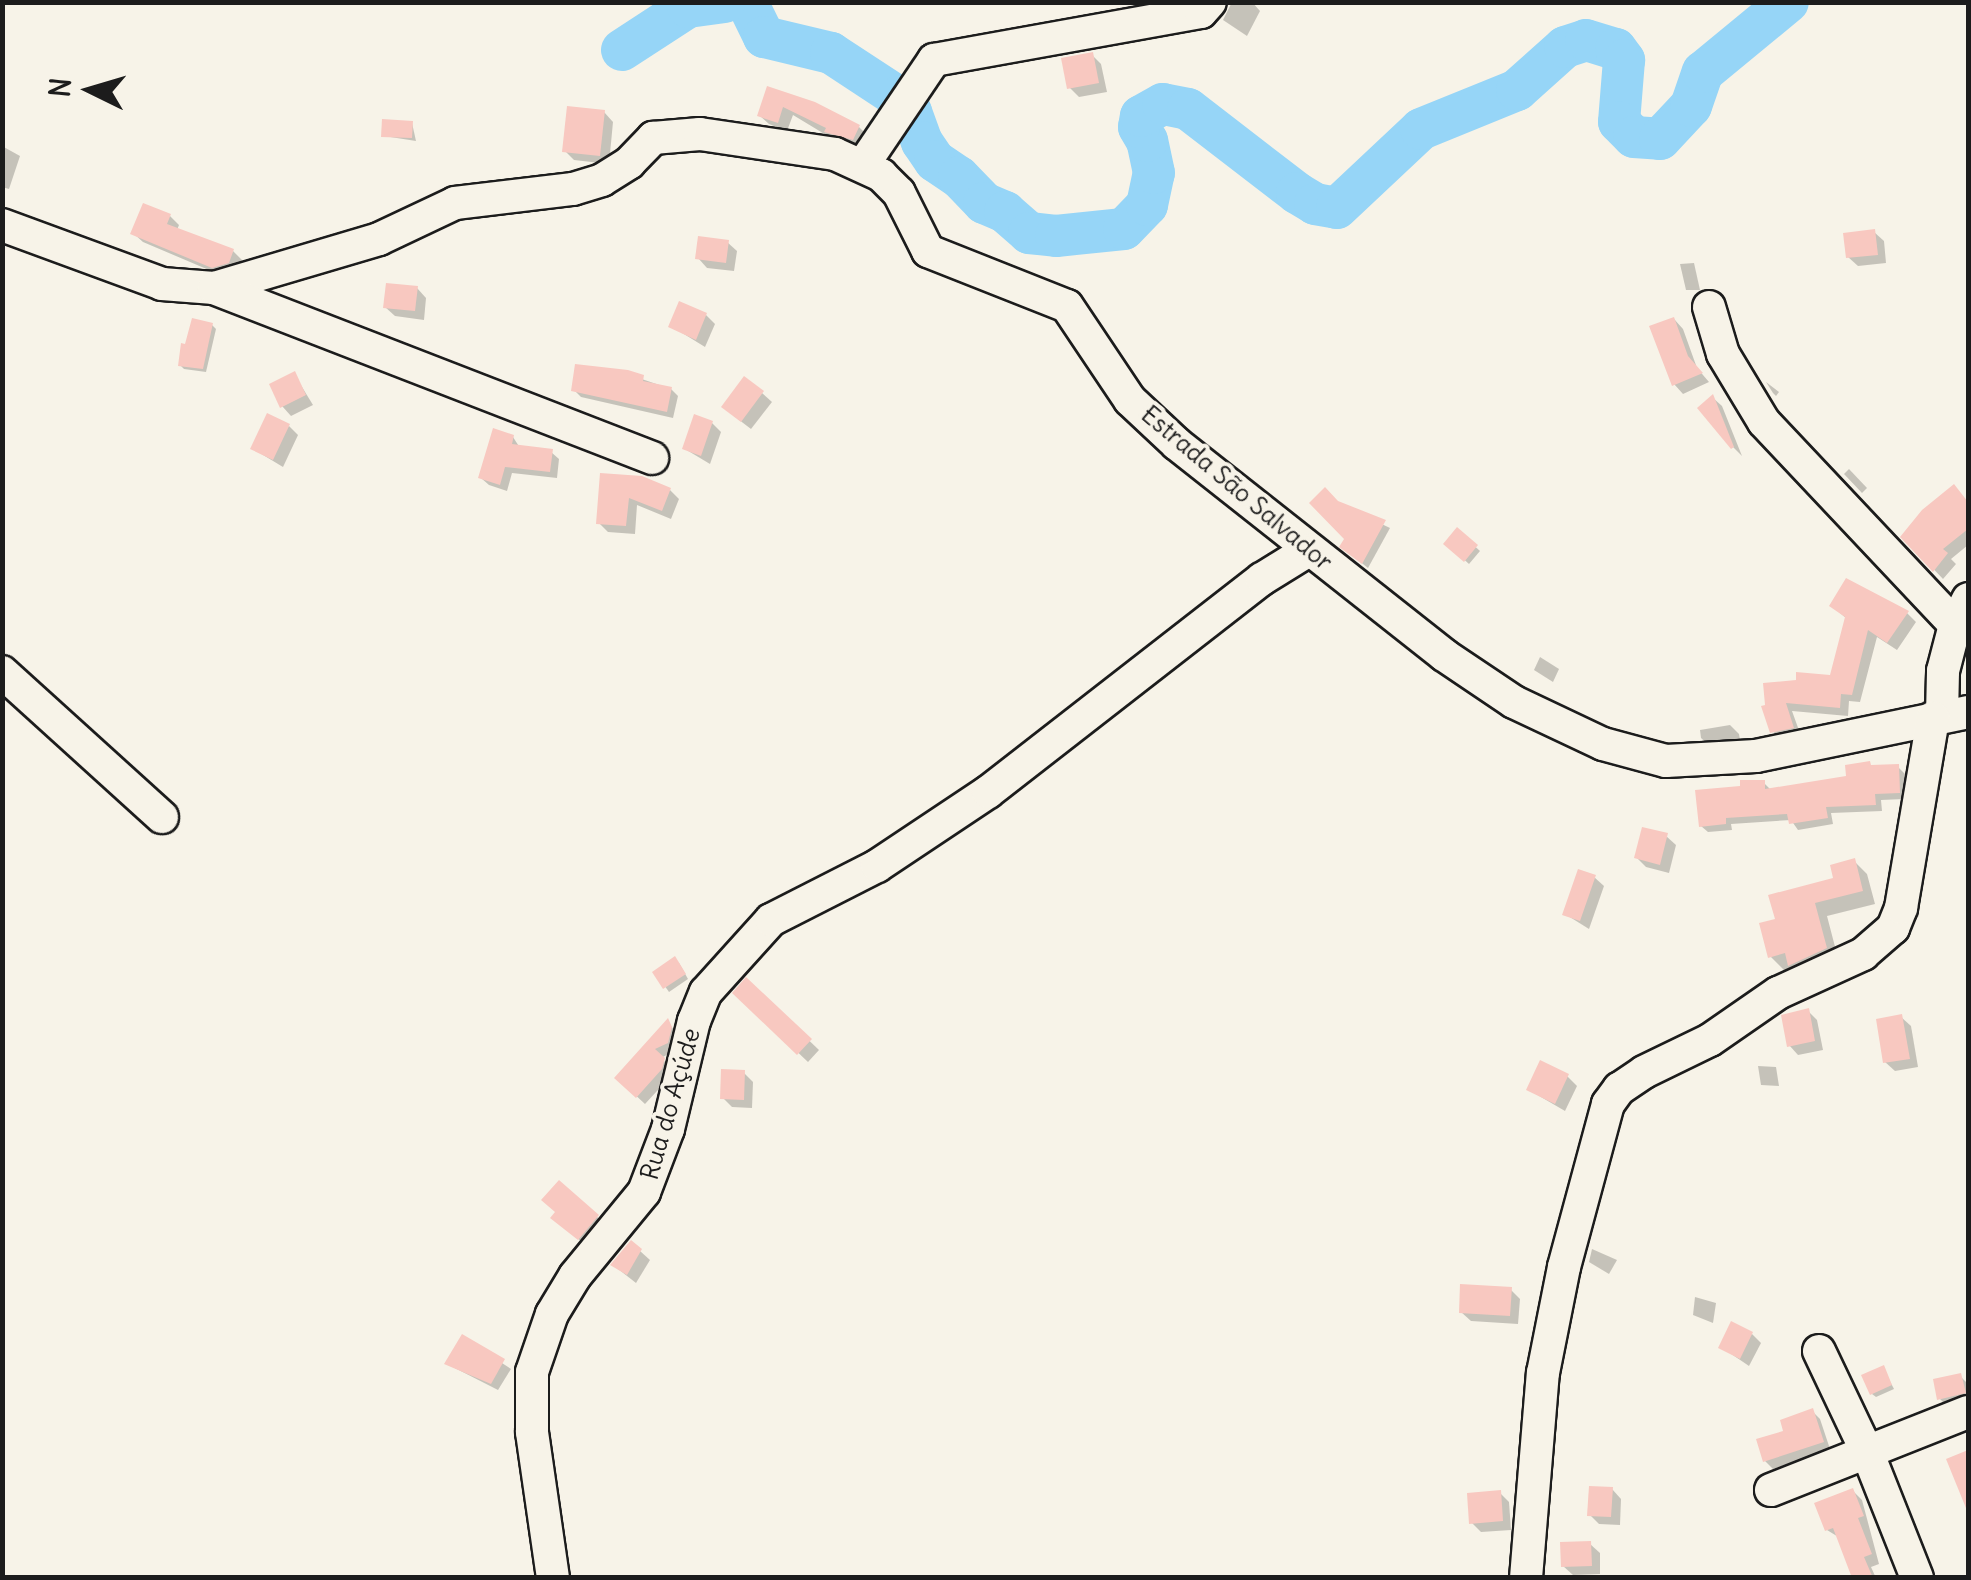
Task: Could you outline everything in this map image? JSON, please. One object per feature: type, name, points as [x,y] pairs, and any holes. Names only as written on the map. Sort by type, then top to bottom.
[{"type":"street","points":[[862,165],[934,60],[1201,12],[1210,2]]},
{"type":"street","name":"Estrada São Salvador","points":[[2,225],[162,284],[214,288],[380,239],[455,203],[573,189],[602,180],[629,163],[653,138],[676,133],[835,154],[862,165],[900,194],[928,250],[1067,306],[1130,400],[1309,550],[1514,702],[1603,744],[1666,761],[1706,762],[1756,756],[1948,716]]},
{"type":"street","points":[[214,288],[652,458]]},
{"type":"street","points":[[1526,1578],[1543,1374],[1564,1267],[1608,1104],[1619,1089],[1644,1072],[1710,1040],[1778,993],[1862,954],[1892,928],[1948,716],[1943,671],[1962,612],[1764,422],[1723,354],[1708,306]]},
{"type":"street","name":"Rua do Açúde","points":[[552,1578],[532,1432],[532,1372],[552,1314],[575,1276],[644,1192],[668,1129],[694,1021],[706,992],[771,920],[877,866],[988,792],[1262,579],[1309,550]]},
{"type":"street","points":[[2,672],[162,817]]},
{"type":"street","points":[[1819,1351],[1868,1454],[1917,1578]]},
{"type":"street","points":[[1771,1490],[1968,1412]]},
{"type":"building","points":[[1093,52],[1099,83],[1067,89],[1061,58]]},
{"type":"building","points":[[767,86],[815,102],[860,125],[853,140],[824,132],[826,128],[783,107],[778,123],[757,116]]},
{"type":"building","points":[[567,106],[605,110],[600,156],[562,152]]},
{"type":"building","points":[[382,119],[413,121],[412,138],[381,137]]},
{"type":"building","points":[[143,203],[171,214],[167,224],[234,249],[229,263],[212,268],[130,234]]},
{"type":"building","points":[[1875,229],[1878,255],[1846,258],[1843,233]]},
{"type":"building","points":[[698,236],[729,240],[726,263],[695,259]]},
{"type":"building","points":[[386,283],[418,286],[415,311],[383,308]]},
{"type":"building","points":[[679,301],[707,313],[696,340],[668,327]]},
{"type":"building","points":[[1674,317],[1688,356],[1703,373],[1672,386],[1649,326]]},
{"type":"building","points":[[192,318],[213,323],[203,369],[178,366],[181,343],[185,344]]},
{"type":"building","points":[[575,364],[628,370],[644,375],[643,381],[672,387],[667,412],[571,391]]},
{"type":"building","points":[[295,371],[306,395],[280,408],[269,384]]},
{"type":"building","points":[[744,376],[764,391],[741,422],[721,407]]},
{"type":"building","points":[[1713,394],[1734,447],[1731,449],[1697,408]]},
{"type":"building","points":[[267,413],[290,424],[273,460],[250,449]]},
{"type":"building","points":[[694,414],[713,421],[701,456],[682,449]]},
{"type":"building","points":[[493,428],[514,435],[512,444],[553,449],[550,472],[505,467],[500,485],[478,478]]},
{"type":"building","points":[[600,473],[642,476],[671,488],[662,511],[629,498],[626,526],[596,524]]},
{"type":"building","points":[[1954,484],[1968,502],[1968,529],[1943,549],[1948,553],[1933,572],[1900,537],[1922,510]]},
{"type":"building","points":[[1325,487],[1338,501],[1386,520],[1362,564],[1339,547],[1344,539],[1309,503]]},
{"type":"building","points":[[1457,527],[1478,545],[1464,562],[1443,544]]},
{"type":"building","points":[[1846,578],[1909,611],[1887,643],[1868,630],[1852,695],[1841,694],[1840,708],[1786,703],[1794,728],[1770,733],[1761,706],[1765,705],[1763,683],[1796,680],[1796,672],[1830,675],[1845,617],[1829,606]]},
{"type":"building","points":[[1870,761],[1871,765],[1899,764],[1900,793],[1875,794],[1876,805],[1826,807],[1828,818],[1789,824],[1787,814],[1726,818],[1726,824],[1699,827],[1695,790],[1740,786],[1740,780],[1765,780],[1765,789],[1846,776],[1845,765]]},
{"type":"building","points":[[1642,827],[1668,833],[1660,865],[1634,858]]},
{"type":"building","points":[[1855,858],[1863,891],[1815,903],[1827,948],[1788,966],[1785,953],[1768,958],[1759,923],[1775,919],[1768,895],[1833,878],[1830,865]]},
{"type":"building","points":[[1578,869],[1596,875],[1580,921],[1562,915]]},
{"type":"building","points":[[675,956],[686,974],[663,989],[652,972]]},
{"type":"building","points":[[746,977],[812,1039],[797,1055],[732,993]]},
{"type":"building","points":[[1809,1008],[1815,1041],[1787,1047],[1781,1015]]},
{"type":"building","points":[[1902,1014],[1910,1059],[1883,1063],[1876,1019]]},
{"type":"building","points":[[668,1018],[672,1027],[668,1043],[655,1049],[665,1058],[662,1069],[636,1098],[614,1078]]},
{"type":"building","points":[[1540,1060],[1569,1074],[1555,1104],[1526,1090]]},
{"type":"building","points":[[721,1069],[745,1070],[744,1100],[720,1099]]},
{"type":"building","points":[[559,1180],[599,1215],[578,1240],[550,1218],[555,1212],[541,1200]]},
{"type":"building","points":[[631,1240],[642,1249],[627,1275],[610,1265]]},
{"type":"building","points":[[1460,1284],[1512,1287],[1510,1316],[1459,1313]]},
{"type":"building","points":[[1731,1321],[1753,1332],[1740,1359],[1718,1348]]},
{"type":"building","points":[[462,1334],[505,1359],[491,1384],[444,1364]]},
{"type":"building","points":[[1884,1365],[1892,1385],[1870,1395],[1861,1375]]},
{"type":"building","points":[[1961,1373],[1966,1393],[1937,1400],[1933,1379]]},
{"type":"building","points":[[1813,1408],[1824,1442],[1763,1462],[1756,1439],[1783,1431],[1780,1420]]},
{"type":"building","points":[[1968,1450],[1968,1513],[1946,1459]]},
{"type":"building","points":[[1589,1486],[1613,1487],[1611,1517],[1587,1516]]},
{"type":"building","points":[[1853,1488],[1864,1516],[1858,1518],[1872,1554],[1864,1557],[1873,1578],[1852,1578],[1833,1528],[1825,1531],[1814,1503]]},
{"type":"building","points":[[1501,1490],[1503,1521],[1469,1524],[1467,1493]]},
{"type":"building","points":[[1591,1541],[1592,1566],[1561,1567],[1560,1542]]},
{"type":"waterway","points":[[622,50],[688,7],[725,2]]},
{"type":"waterway","points":[[747,2],[764,37],[831,53],[898,97],[911,112],[922,142],[935,161],[959,177],[984,203],[1005,212],[1029,233],[1056,236],[1124,229],[1147,205],[1154,173],[1147,141],[1139,127],[1141,116],[1163,104],[1188,109],[1297,193],[1315,204],[1337,208],[1421,129],[1517,90],[1565,47],[1586,40],[1616,49],[1624,60],[1619,122],[1634,137],[1660,139],[1691,106],[1703,72],[1788,2]]}]
